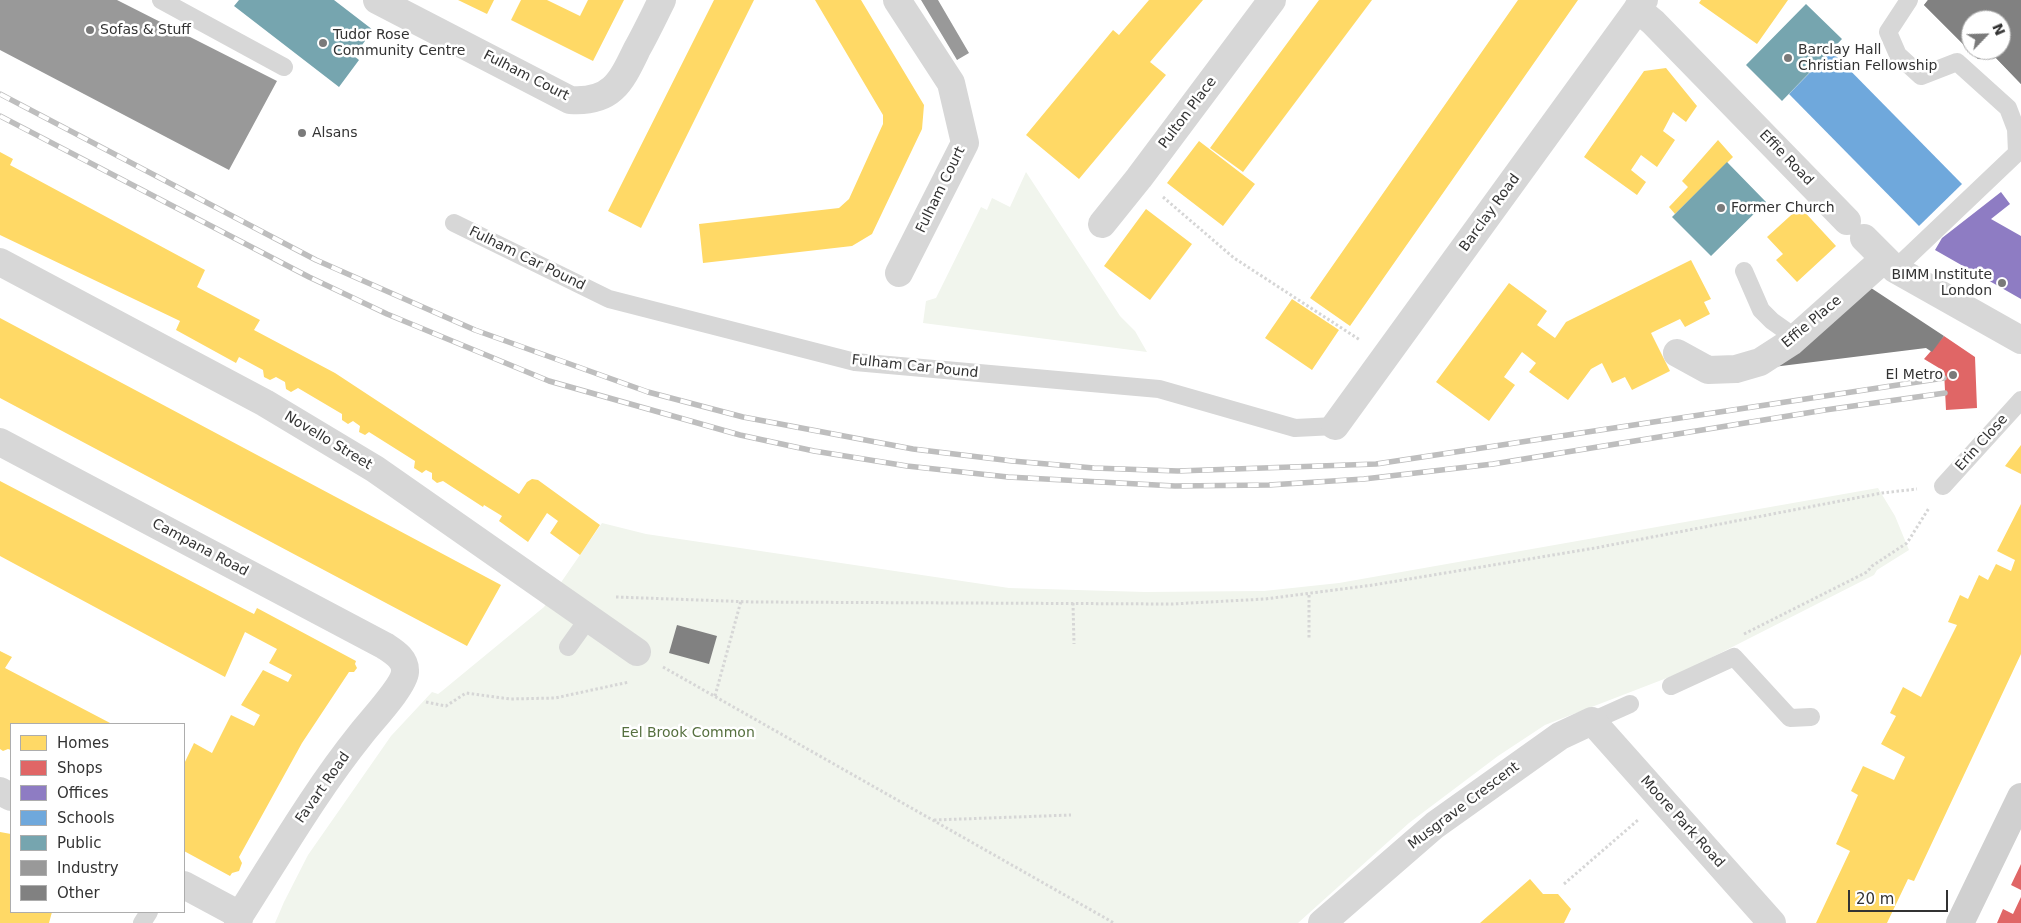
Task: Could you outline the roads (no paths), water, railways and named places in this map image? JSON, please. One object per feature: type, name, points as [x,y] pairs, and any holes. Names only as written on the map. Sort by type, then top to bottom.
[{"type":"main road","points":[[1960,923],[2021,797]]},
{"type":"street","name":"Fulham Court","points":[[377,0],[570,100],[583,101],[606,94],[622,80],[662,0]]},
{"type":"street","name":"Fulham Court","points":[[897,0],[951,82],[965,142],[899,273]]},
{"type":"street","name":"Pulton Place","points":[[1102,224],[1272,0]]},
{"type":"street","name":"Effie Road","points":[[1641,5],[1654,22],[1889,264],[2021,340]]},
{"type":"street","name":"Barclay Road","points":[[1335,426],[1641,5]]},
{"type":"street","name":"Novello Street","points":[[0,262],[265,403],[375,469],[637,652]]},
{"type":"street","name":"Effie Place","points":[[1676,353],[1708,370],[1736,369],[1760,362],[1796,338],[1889,264]]},
{"type":"street","name":"Campana Road","points":[[0,442],[367,637],[399,656]]},
{"type":"street","name":"Favart Road","points":[[239,919],[313,801],[356,740],[401,683],[405,671],[404,663],[399,656]]},
{"type":"street","name":"Moore Park Road","points":[[1592,721],[1772,923]]},
{"type":"street","name":"Musgrave Crescent","points":[[1322,923],[1435,825],[1560,736],[1592,721]]},
{"type":"street","points":[[185,885],[239,919]]},
{"type":"lane","points":[[161,0],[284,67]]},
{"type":"lane","points":[[1889,264],[2019,155],[2017,121],[2008,108],[1957,62],[1921,76],[1898,55],[1888,32],[1909,0]]},
{"type":"lane","name":"Fulham Car Pound","points":[[454,222],[609,299],[855,362],[1159,389],[1295,428],[1335,426]]},
{"type":"lane","points":[[1744,271],[1762,310],[1772,321],[1796,338]]},
{"type":"lane","name":"Erin Close","points":[[1942,486],[2021,400]]},
{"type":"lane","points":[[568,647],[588,619]]},
{"type":"lane","points":[[1671,686],[1734,657],[1790,718],[1811,717]]},
{"type":"lane","points":[[1592,721],[1630,704]]},
{"type":"railway","points":[[0,94],[316,260],[475,330],[648,392],[743,417],[913,449],[1012,461],[1094,468],[1178,471],[1376,464],[1944,378]]},
{"type":"railway","points":[[0,116],[309,277],[387,314],[549,381],[740,435],[814,451],[907,466],[1008,477],[1175,486],[1269,485],[1364,479],[1493,464],[1825,410],[1945,393]]},
{"type":"place","name":"Sofas & Stuff","points":[[90,30]]},
{"type":"place","name":"Tudor Rose Community Centre","points":[[323,43]]},
{"type":"place","name":"Barclay Hall Christian Fellowship","points":[[1788,58]]},
{"type":"place","name":"Alsans","points":[[302,133]]},
{"type":"place","name":"Former Church","points":[[1721,208]]},
{"type":"place","name":"BIMM Institute London","points":[[2002,283]]},
{"type":"place","name":"El Metro","points":[[1953,375]]},
{"type":"park label","name":"Eel Brook Common","points":[[688,733]]}]
